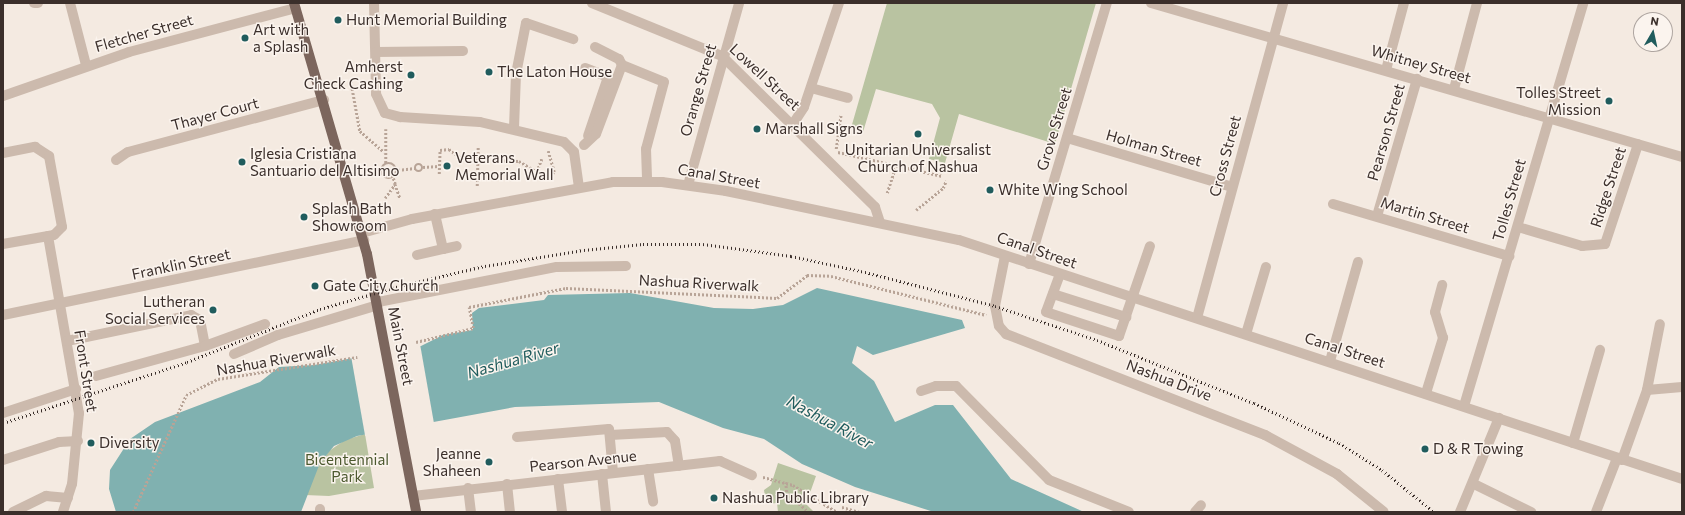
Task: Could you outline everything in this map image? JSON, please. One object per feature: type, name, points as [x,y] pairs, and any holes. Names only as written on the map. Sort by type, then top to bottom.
[{"type":"main road","name":"Main Street","points":[[295,5],[363,236],[386,344],[416,512]]},
{"type":"street","points":[[70,3],[86,65]]},
{"type":"street","points":[[374,3],[377,100],[390,115],[458,118],[514,128],[564,142],[574,152],[579,188]]},
{"type":"street","name":"Lowell Street","points":[[592,3],[722,56],[793,124],[875,207],[880,222]]},
{"type":"street","name":"Orange Street","points":[[688,185],[722,56],[739,3]]},
{"type":"street","points":[[793,124],[811,88],[839,3]]},
{"type":"street","name":"Grove Street","points":[[1029,264],[1107,3]]},
{"type":"street","name":"Whitney Street","points":[[1150,3],[1548,116],[1682,157]]},
{"type":"street","name":"Cross Street","points":[[1197,318],[1283,3]]},
{"type":"street","points":[[1386,70],[1404,3]]},
{"type":"street","points":[[1454,89],[1477,3]]},
{"type":"street","name":"Tolles Street","points":[[1464,406],[1518,227],[1548,116],[1583,3]]},
{"type":"street","name":"Fletcher Street","points":[[3,96],[86,65],[295,5]]},
{"type":"street","points":[[514,128],[516,74],[526,23],[572,39]]},
{"type":"street","points":[[595,47],[619,59],[622,64],[664,82],[646,149],[647,181]]},
{"type":"street","points":[[376,52],[463,51]]},
{"type":"street","points":[[574,152],[596,134],[622,64]]},
{"type":"street","points":[[584,68],[608,77],[584,145]]},
{"type":"street","name":"Pearson Street","points":[[1377,216],[1417,79]]},
{"type":"street","points":[[811,88],[848,98]]},
{"type":"street","name":"Thayer Court","points":[[116,160],[128,152],[324,100]]},
{"type":"street","name":"Holman Street","points":[[1067,138],[1232,187]]},
{"type":"street","name":"Ridge Street","points":[[1518,227],[1582,246],[1605,244],[1638,144]]},
{"type":"street","points":[[3,153],[34,147],[49,156],[62,227],[48,236],[3,244]]},
{"type":"street","name":"Canal Street","points":[[363,236],[436,214],[579,188],[647,181],[688,185],[941,235],[1330,361],[1682,480]]},
{"type":"street","name":"Martin Street","points":[[1333,204],[1509,256]]},
{"type":"street","points":[[436,214],[443,249]]},
{"type":"street","name":"Front Street","points":[[48,236],[76,389],[78,441],[68,498],[62,512]]},
{"type":"street","name":"Franklin Street","points":[[3,315],[60,304],[363,236]]},
{"type":"street","points":[[417,255],[457,246]]},
{"type":"street","points":[[1060,274],[1046,312],[1120,336],[1150,246]]},
{"type":"street","name":"Nashua Drive","points":[[1005,256],[997,288],[996,314],[1002,330],[1017,340],[1223,417],[1303,453],[1336,474],[1384,512]]},
{"type":"street","points":[[1330,361],[1358,262]]},
{"type":"street","points":[[234,354],[278,335],[378,303],[557,267],[626,266]]},
{"type":"street","points":[[1246,334],[1266,267]]},
{"type":"street","points":[[1426,393],[1443,338],[1435,312],[1442,285]]},
{"type":"street","points":[[1052,294],[1126,317]]},
{"type":"street","points":[[67,341],[191,315],[200,320],[205,346]]},
{"type":"street","points":[[96,376],[205,346],[265,324]]},
{"type":"street","points":[[1596,512],[1620,459],[1647,390],[1660,324]]},
{"type":"street","points":[[1573,443],[1600,350]]},
{"type":"street","points":[[921,391],[946,384],[960,389],[1049,480],[1129,512]]},
{"type":"street","points":[[1647,390],[1682,387]]},
{"type":"street","points":[[3,413],[76,389]]},
{"type":"street","points":[[1460,512],[1474,484],[1499,418]]},
{"type":"street","points":[[517,437],[609,429],[613,472]]},
{"type":"street","points":[[610,435],[667,432],[675,441],[679,466]]},
{"type":"street","points":[[3,460],[59,442],[78,441]]},
{"type":"street","name":"Pearson Avenue","points":[[413,496],[468,488],[613,472],[726,462],[752,475]]},
{"type":"street","points":[[648,469],[653,502]]},
{"type":"street","points":[[602,474],[606,512]]},
{"type":"street","points":[[558,479],[562,512]]},
{"type":"street","points":[[507,484],[510,512]]},
{"type":"street","points":[[1474,484],[1525,511]]},
{"type":"street","points":[[468,488],[471,512]]},
{"type":"street","points":[[13,512],[46,496],[68,498]]},
{"type":"path","points":[[351,81],[360,131],[384,152]]},
{"type":"path","points":[[836,149],[841,115]]},
{"type":"path","points":[[386,128],[384,152],[386,163],[382,174],[393,178]]},
{"type":"path","points":[[477,186],[476,162],[478,146]]},
{"type":"path","points":[[439,174],[440,150],[452,150],[464,160],[476,162],[515,160],[547,178],[554,172],[548,148]]},
{"type":"path","points":[[838,152],[942,176]]},
{"type":"path","points":[[464,160],[477,153]]},
{"type":"path","points":[[537,172],[542,160]]},
{"type":"path","points":[[386,163],[392,163],[398,170]]},
{"type":"path","points":[[415,168],[419,164],[423,167],[439,166]]},
{"type":"path","points":[[887,193],[896,166]]},
{"type":"path","points":[[398,170],[415,168],[419,171],[423,167]]},
{"type":"path","points":[[393,178],[398,170]]},
{"type":"path","points":[[393,178],[400,198]]},
{"type":"path","points":[[916,210],[943,188],[946,181]]},
{"type":"path","points":[[385,198],[395,184]]},
{"type":"path","name":"Nashua Riverwalk","points":[[416,342],[473,328],[469,307],[566,288],[777,298],[805,276],[831,276],[975,314],[996,314]]},
{"type":"path","name":"Nashua Riverwalk","points":[[133,512],[186,395],[218,379],[357,357]]},
{"type":"path","points":[[752,475],[786,482],[837,512]]},
{"type":"path","points":[[786,482],[787,493],[809,512]]},
{"type":"path","points":[[842,507],[859,512]]},
{"type":"green space","points":[[887,3],[1096,3],[1055,144],[959,114],[945,163],[929,159],[940,118],[932,104],[876,89],[863,132],[851,128]]},
{"type":"green space","name":"Bicentennial Park","points":[[365,434],[374,488],[329,496],[305,495],[316,470],[329,451],[345,440]]},
{"type":"green space","points":[[778,463],[816,476],[806,504],[814,512],[778,512],[777,503],[766,504],[764,490],[771,485]]},
{"type":"water","name":"Nashua River","points":[[817,288],[962,320],[965,328],[873,355],[857,346],[852,363],[874,381],[895,422],[935,405],[953,405],[1011,479],[1084,512],[934,512],[855,487],[802,464],[764,439],[723,428],[659,402],[515,407],[357,436],[334,446],[320,463],[301,512],[116,512],[109,489],[110,470],[130,439],[155,422],[260,382],[279,367],[314,365],[421,346],[443,335],[473,330],[472,313],[479,308],[544,300],[548,295],[630,293],[714,308],[753,309],[783,305]]},
{"type":"pier","points":[[420,344],[434,424],[365,436],[351,356]]},
{"type":"railway","points":[[3,423],[187,362],[320,309],[396,287],[485,266],[584,250],[643,244],[703,244],[791,256],[861,271],[995,306],[1097,340],[1254,403],[1339,443],[1382,470],[1434,512]]},
{"type":"place","name":"Hunt Memorial Building","points":[[338,20]]},
{"type":"place","name":"Art with a Splash","points":[[245,38]]},
{"type":"place","name":"The Laton House","points":[[489,72]]},
{"type":"place","name":"Amherst Check Cashing","points":[[411,75]]},
{"type":"place","name":"Tolles Street Mission","points":[[1609,101]]},
{"type":"place","name":"Marshall Signs","points":[[757,129]]},
{"type":"place","name":"Unitarian Universalist Church of Nashua","points":[[918,134]]},
{"type":"place","name":"Iglesia Cristiana Santuario del Altisimo","points":[[242,162]]},
{"type":"place","name":"Veterans Memorial Wall","points":[[447,166]]},
{"type":"place","name":"White Wing School","points":[[990,190]]},
{"type":"place","name":"Splash Bath Showroom","points":[[304,217]]},
{"type":"place","name":"Gate City Church","points":[[315,286]]},
{"type":"place","name":"Lutheran Social Services","points":[[213,310]]},
{"type":"place","name":"Diversity","points":[[91,443]]},
{"type":"place","name":"D & R Towing","points":[[1425,449]]},
{"type":"place","name":"Jeanne Shaheen","points":[[489,462]]},
{"type":"place","name":"Nashua Public Library","points":[[714,498]]}]
